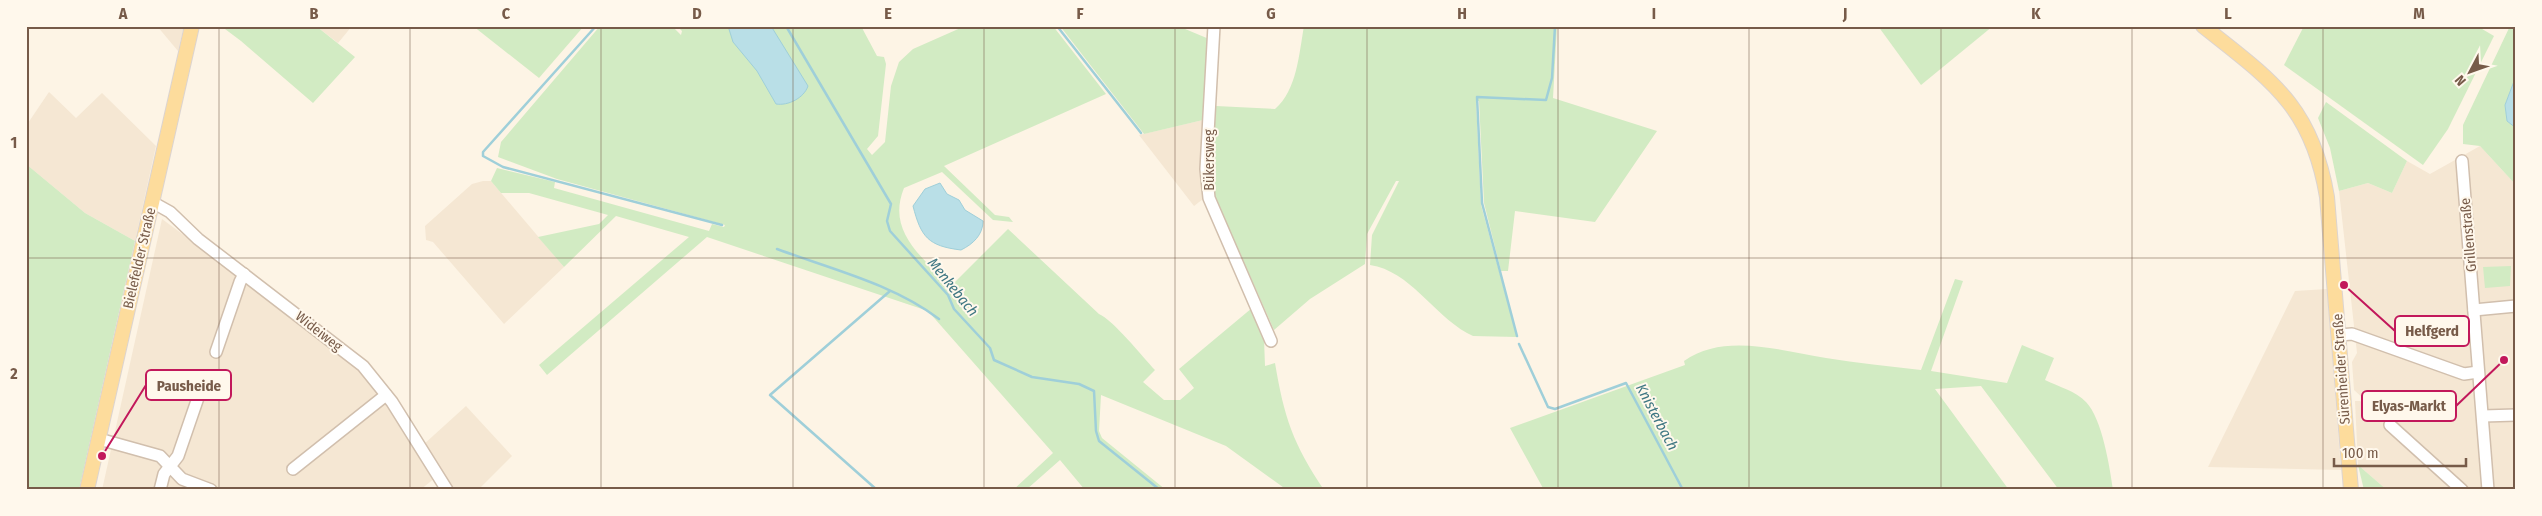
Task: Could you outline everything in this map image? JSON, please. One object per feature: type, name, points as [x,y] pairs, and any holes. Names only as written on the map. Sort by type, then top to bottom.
[{"type":"main road","name":"Bielefelder Straße","points":[[87,490],[192,26]]},
{"type":"main road","name":"Sürenheider Straße","points":[[2203,26],[2267,77],[2283,94],[2302,120],[2317,150],[2327,197],[2350,490]]},
{"type":"street","name":"Bükersweg","points":[[1214,26],[1206,169],[1209,198],[1271,341]]},
{"type":"street","name":"Grillenstraße","points":[[2462,161],[2488,490]]},
{"type":"street","name":"Wideiweg","points":[[152,202],[170,212],[198,239],[362,366],[386,395],[447,490]]},
{"type":"street","points":[[216,352],[244,274]]},
{"type":"street","points":[[2474,310],[2516,306]]},
{"type":"street","points":[[2339,335],[2352,334],[2464,374],[2478,372]]},
{"type":"street","points":[[160,490],[164,474],[178,456],[202,390]]},
{"type":"street","points":[[293,469],[386,395]]},
{"type":"street","points":[[2483,416],[2516,415]]},
{"type":"street","points":[[2390,425],[2462,490]]},
{"type":"street","points":[[99,439],[160,456],[182,479],[211,490]]},
{"type":"shaded area","points":[[157,26],[184,26],[178,51]]},
{"type":"shaded area","points":[[316,26],[352,26],[338,43]]},
{"type":"shaded area","points":[[49,92],[76,118],[102,93],[156,146],[135,241],[85,213],[26,164],[26,126]]},
{"type":"shaded area","points":[[1203,120],[1201,182],[1203,199],[1194,206],[1139,135]]},
{"type":"shaded area","points":[[2480,146],[2516,185],[2516,490],[2465,490],[2354,390],[2352,362],[2357,353],[2339,191],[2368,183],[2392,193],[2407,161],[2430,174]]},
{"type":"shaded area","points":[[491,181],[564,267],[504,324],[433,242],[426,240],[425,226],[472,184]]},
{"type":"shaded area","points":[[162,219],[360,369],[388,403],[435,478],[420,490],[102,490]]},
{"type":"shaded area","points":[[2327,289],[2341,470],[2208,467],[2295,291]]},
{"type":"shaded area","points":[[2355,401],[2360,401],[2457,490],[2387,490],[2358,465]]},
{"type":"shaded area","points":[[466,406],[512,456],[478,490],[452,490],[423,445]]},
{"type":"green space","points":[[221,26],[316,26],[355,57],[313,103]]},
{"type":"green space","points":[[473,26],[584,26],[539,78]]},
{"type":"green space","points":[[600,26],[672,26],[681,35],[682,31],[677,26],[861,26],[877,56],[884,57],[886,64],[878,136],[867,149],[872,155],[885,142],[891,86],[899,62],[913,49],[965,26],[1053,26],[1106,94],[944,166],[995,215],[1009,217],[1013,222],[993,220],[942,172],[904,188],[900,204],[900,218],[910,243],[950,287],[1008,229],[1099,314],[1112,323],[1127,339],[1155,370],[1143,382],[1164,400],[1180,400],[1194,388],[1179,369],[1252,308],[1264,339],[1265,366],[1275,363],[1282,399],[1291,430],[1313,474],[1324,490],[1287,490],[1226,446],[1101,395],[1099,431],[1102,438],[1166,490],[1085,490],[1060,460],[1026,490],[1013,490],[1053,453],[928,311],[707,237],[547,375],[539,365],[689,237],[616,216],[564,267],[538,237],[599,224],[608,215],[529,193],[501,193],[491,181],[497,168],[555,182],[554,188],[709,231],[712,224],[724,227],[725,225],[557,179],[498,157],[501,142]]},
{"type":"green space","points":[[1060,26],[1178,26],[1209,39],[1203,120],[1144,134]]},
{"type":"green space","points":[[1304,26],[1557,26],[1553,98],[1657,131],[1595,222],[1515,211],[1508,271],[1501,271],[1484,203],[1479,101],[1476,101],[1481,205],[1517,337],[1473,336],[1455,325],[1397,275],[1370,265],[1372,235],[1399,181],[1396,181],[1367,234],[1365,264],[1310,299],[1274,330],[1211,188],[1216,106],[1275,109],[1293,82]]},
{"type":"green space","points":[[1878,26],[1993,26],[1921,85]]},
{"type":"green space","points":[[2304,26],[2477,26],[2494,36],[2448,129],[2423,165],[2284,65]]},
{"type":"green space","points":[[2510,26],[2516,26],[2516,76],[2505,105],[2507,121],[2516,128],[2516,185],[2480,146],[2463,144],[2463,125]]},
{"type":"green space","points":[[2326,102],[2407,161],[2392,193],[2368,183],[2339,191],[2330,148],[2318,118]]},
{"type":"green space","points":[[26,164],[85,213],[135,241],[79,490],[26,490]]},
{"type":"green space","points":[[2511,266],[2510,286],[2485,288],[2483,267]]},
{"type":"green space","points":[[1955,279],[1963,281],[1931,371],[2007,383],[2022,345],[2054,358],[2045,380],[2082,398],[2092,409],[2101,431],[2113,490],[2059,490],[1981,386],[1935,389],[2009,490],[1544,490],[1510,428],[1685,365],[1684,361],[1700,352],[1717,347],[1735,345],[1772,348],[1838,360],[1921,370]]},
{"type":"green space","points":[[2358,465],[2387,490],[2364,490]]},
{"type":"water","points":[[728,26],[771,26],[808,86],[803,94],[786,104],[776,104],[757,71],[733,42]]},
{"type":"water","points":[[2516,76],[2516,128],[2507,121],[2505,105]]},
{"type":"water","points":[[940,183],[947,194],[959,200],[965,210],[983,221],[979,235],[961,250],[941,246],[933,242],[923,232],[916,217],[913,206],[925,189]]},
{"type":"waterway","points":[[596,26],[483,152],[483,156],[503,167],[722,225]]},
{"type":"waterway","name":"Menkebach","points":[[786,26],[891,204],[887,221],[890,231],[948,295],[954,309],[990,348],[994,360],[1032,377],[1079,384],[1094,391],[1096,431],[1099,441],[1160,490]]},
{"type":"waterway","points":[[1057,26],[1141,133]]},
{"type":"waterway","name":"Knisterbach","points":[[1517,336],[1482,203],[1477,97],[1546,100],[1552,78],[1555,26]]},
{"type":"waterway","points":[[777,249],[882,287],[902,296],[939,319]]},
{"type":"waterway","points":[[877,490],[770,395],[890,291]]},
{"type":"waterway","name":"Knisterbach","points":[[1519,344],[1548,407],[1555,409],[1626,383],[1683,490]]},
{"type":"place","name":"Helfgerd","points":[[2344,285]]},
{"type":"place","name":"Elyas-Markt","points":[[2504,360]]},
{"type":"place","name":"Pausheide","points":[[102,456]]}]
